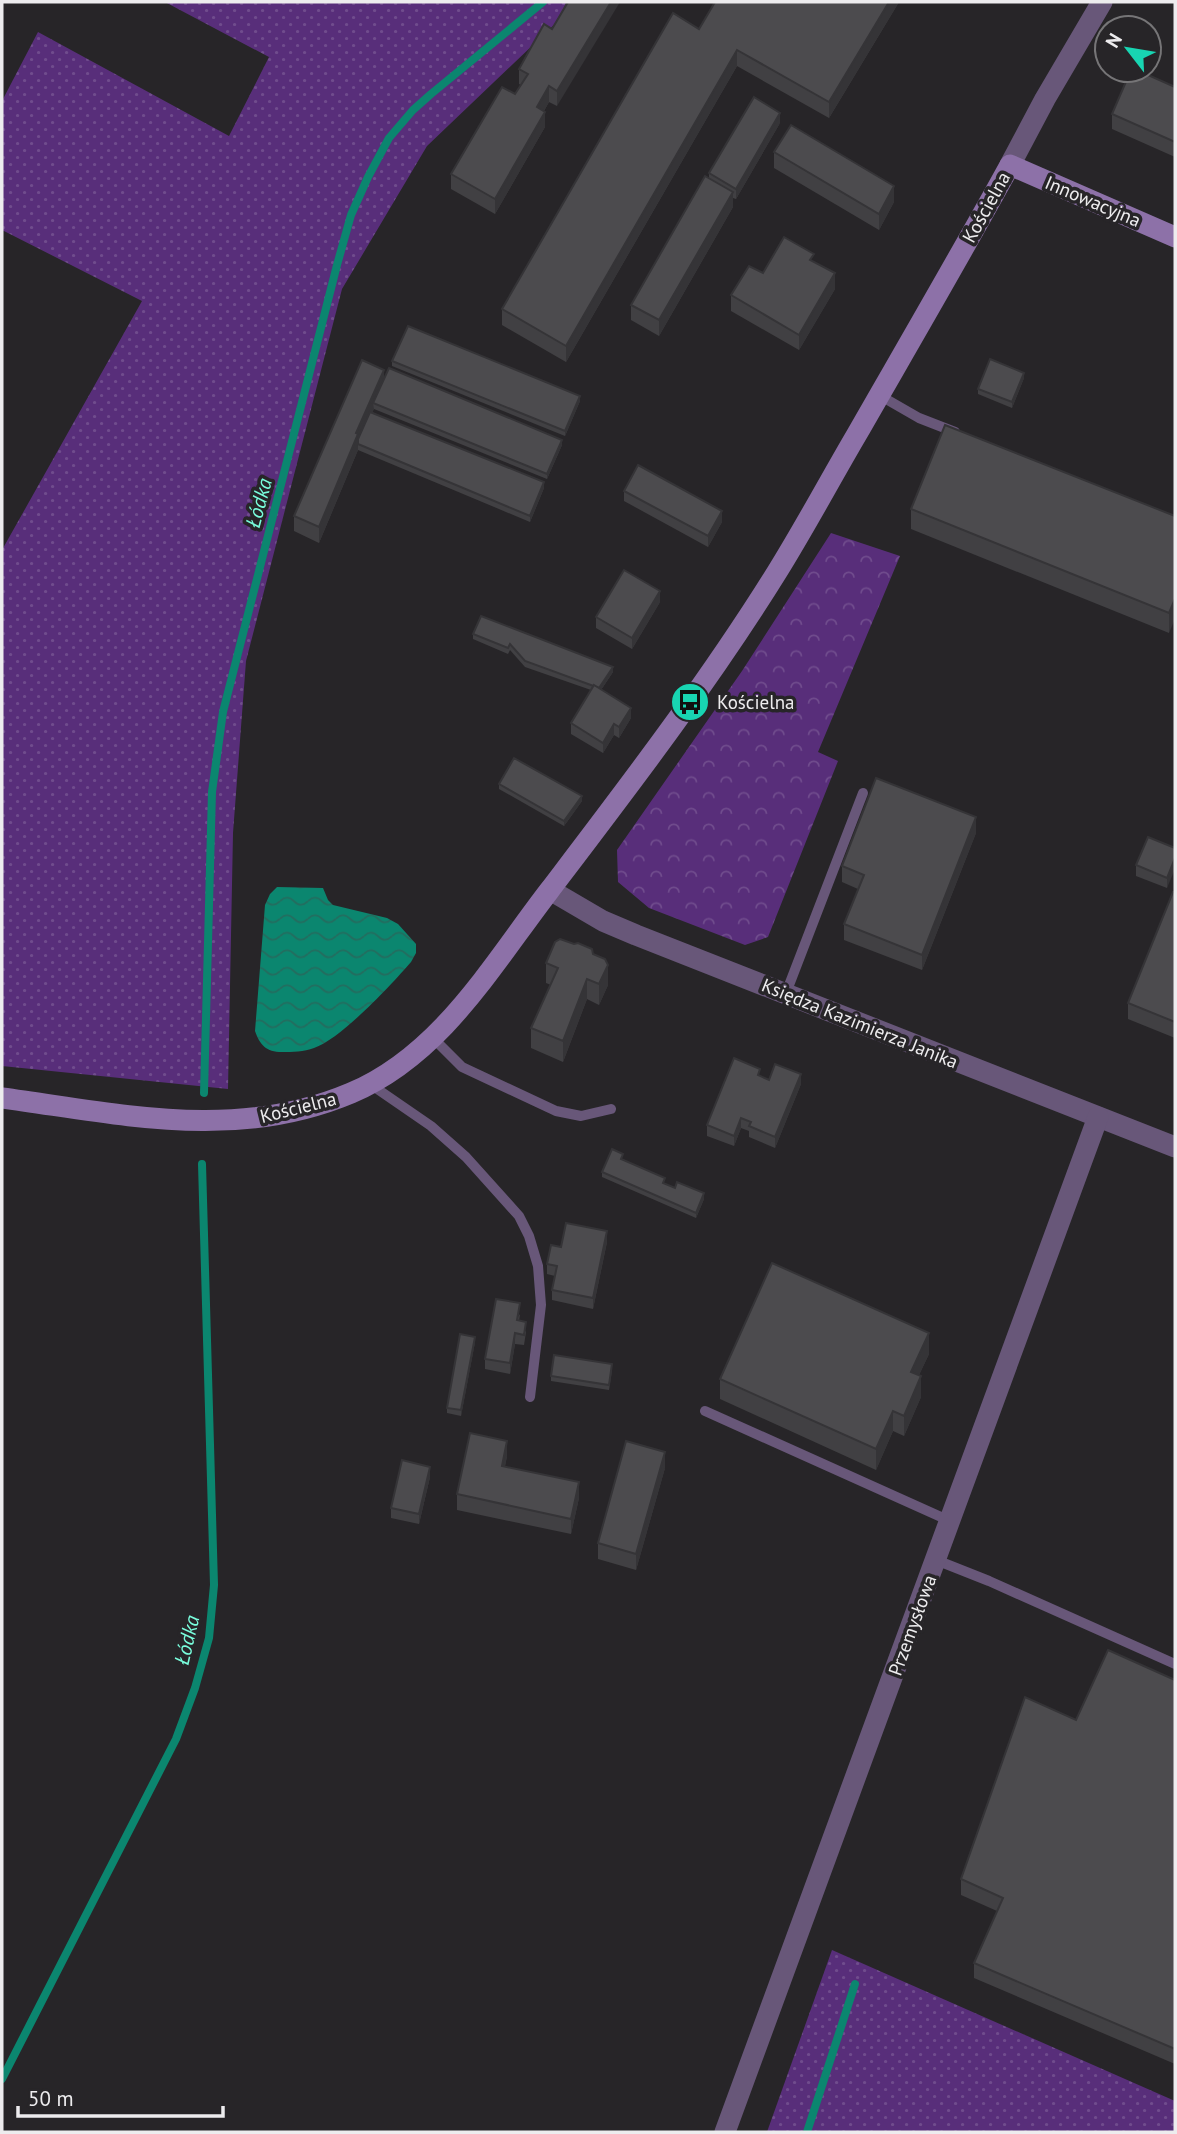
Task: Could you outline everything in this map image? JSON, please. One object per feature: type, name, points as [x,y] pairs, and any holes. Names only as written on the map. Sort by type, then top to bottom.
[{"type":"street","name":"Kościelna","points":[[2,1098],[180,1121],[227,1122],[275,1117],[352,1093],[386,1076],[433,1038],[452,1019],[646,764],[778,571],[1102,2]]},
{"type":"street","name":"Innowacyjna","points":[[1010,165],[1175,237]]},
{"type":"street","name":"Księdza Kazimierza Janika","points":[[550,890],[603,921],[1175,1147]]},
{"type":"street","name":"Przemysłowa","points":[[726,2132],[1098,1117]]},
{"type":"lane","points":[[879,395],[919,418],[964,435]]},
{"type":"lane","points":[[786,993],[863,793]]},
{"type":"lane","points":[[433,1038],[462,1067],[556,1111],[581,1116],[611,1109]]},
{"type":"lane","points":[[370,1084],[431,1126],[466,1157],[519,1216],[529,1236],[538,1266],[541,1305],[530,1397]]},
{"type":"lane","points":[[705,1411],[950,1521]]},
{"type":"lane","points":[[936,1560],[1175,1664]]},
{"type":"green space","points":[[165,2],[578,2],[427,146],[342,289],[246,661],[233,833],[228,1089],[2,1066],[2,550],[142,301],[2,230],[2,101],[38,32],[229,136],[269,57]]},
{"type":"green space","points":[[831,533],[900,556],[818,752],[838,761],[768,937],[745,945],[649,908],[618,882],[617,850],[742,671]]},
{"type":"green space","points":[[832,1950],[1175,2101],[1175,2132],[767,2132]]},
{"type":"water","points":[[277,887],[323,888],[333,905],[387,918],[398,924],[416,944],[416,953],[411,962],[366,1010],[325,1043],[302,1051],[276,1052],[268,1049],[255,1031],[265,905]]},
{"type":"building","points":[[568,2],[611,2],[557,91],[549,86],[537,107],[545,112],[495,199],[451,174],[502,87],[515,94],[528,74],[519,69],[544,24],[552,29]]},
{"type":"building","points":[[715,2],[889,2],[829,102],[737,50],[566,346],[502,309],[673,13],[699,29]]},
{"type":"building","points":[[1163,82],[1175,87],[1175,142],[1112,114],[1125,84],[1163,84]]},
{"type":"building","points":[[754,97],[780,113],[736,189],[709,173]]},
{"type":"building","points":[[791,125],[894,186],[879,214],[774,152]]},
{"type":"building","points":[[705,176],[733,192],[659,320],[631,305]]},
{"type":"building","points":[[784,237],[814,254],[810,260],[835,273],[799,335],[731,295],[749,266],[763,273]]},
{"type":"building","points":[[408,326],[580,396],[565,431],[392,361]]},
{"type":"building","points":[[990,359],[1024,373],[1012,402],[978,389]]},
{"type":"building","points":[[362,360],[384,370],[319,527],[294,516]]},
{"type":"building","points":[[389,368],[562,440],[547,474],[373,403]]},
{"type":"building","points":[[370,412],[544,482],[530,516],[358,444]]},
{"type":"building","points":[[945,425],[1175,516],[1175,599],[1169,613],[911,509]]},
{"type":"building","points":[[638,465],[722,511],[708,536],[624,491]]},
{"type":"building","points":[[624,570],[660,591],[632,638],[596,617]]},
{"type":"building","points":[[481,616],[613,667],[599,688],[525,661],[510,644],[508,648],[473,634]]},
{"type":"building","points":[[594,685],[631,708],[619,727],[614,724],[603,743],[571,723]]},
{"type":"building","points":[[514,758],[582,796],[564,821],[499,784]]},
{"type":"building","points":[[876,778],[976,817],[922,955],[844,924],[864,875],[842,866]]},
{"type":"building","points":[[1148,837],[1175,848],[1175,858],[1167,878],[1136,865]]},
{"type":"building","points":[[1175,892],[1175,1022],[1128,1003]]},
{"type":"building","points":[[560,939],[592,949],[593,954],[605,959],[608,965],[599,984],[587,979],[563,1041],[531,1028],[558,968],[546,963],[555,942]]},
{"type":"building","points":[[734,1058],[760,1069],[758,1075],[769,1080],[775,1064],[801,1074],[775,1137],[749,1126],[751,1122],[741,1118],[734,1136],[707,1125]]},
{"type":"building","points":[[612,1149],[623,1154],[621,1159],[665,1178],[663,1183],[675,1188],[677,1182],[704,1193],[696,1213],[602,1172]]},
{"type":"building","points":[[566,1223],[607,1231],[593,1298],[552,1290],[557,1266],[547,1264],[551,1245],[561,1247]]},
{"type":"building","points":[[772,1263],[929,1333],[911,1372],[921,1376],[904,1416],[893,1411],[876,1449],[720,1379]]},
{"type":"building","points":[[496,1299],[520,1303],[517,1320],[526,1322],[524,1335],[515,1333],[510,1363],[485,1359]]},
{"type":"building","points":[[460,1334],[475,1337],[461,1410],[447,1408]]},
{"type":"building","points":[[554,1355],[612,1364],[609,1385],[551,1376]]},
{"type":"building","points":[[470,1433],[507,1441],[502,1466],[579,1482],[571,1519],[457,1494]]},
{"type":"building","points":[[626,1441],[665,1452],[636,1554],[598,1543]]},
{"type":"building","points":[[402,1460],[430,1467],[419,1514],[391,1508]]},
{"type":"building","points":[[1108,1650],[1175,1680],[1175,2049],[974,1963],[1003,1898],[961,1879],[1025,1697],[1076,1720]]},
{"type":"waterway","name":"Łódka","points":[[204,1093],[212,792],[223,712],[351,215],[389,138],[413,110],[543,2]]},
{"type":"waterway","name":"Łódka","points":[[2,2079],[176,1739],[195,1688],[209,1638],[214,1585],[202,1164]]},
{"type":"waterway","points":[[807,2132],[855,1984]]},
{"type":"place","name":"Kościelna","points":[[690,702]]}]
